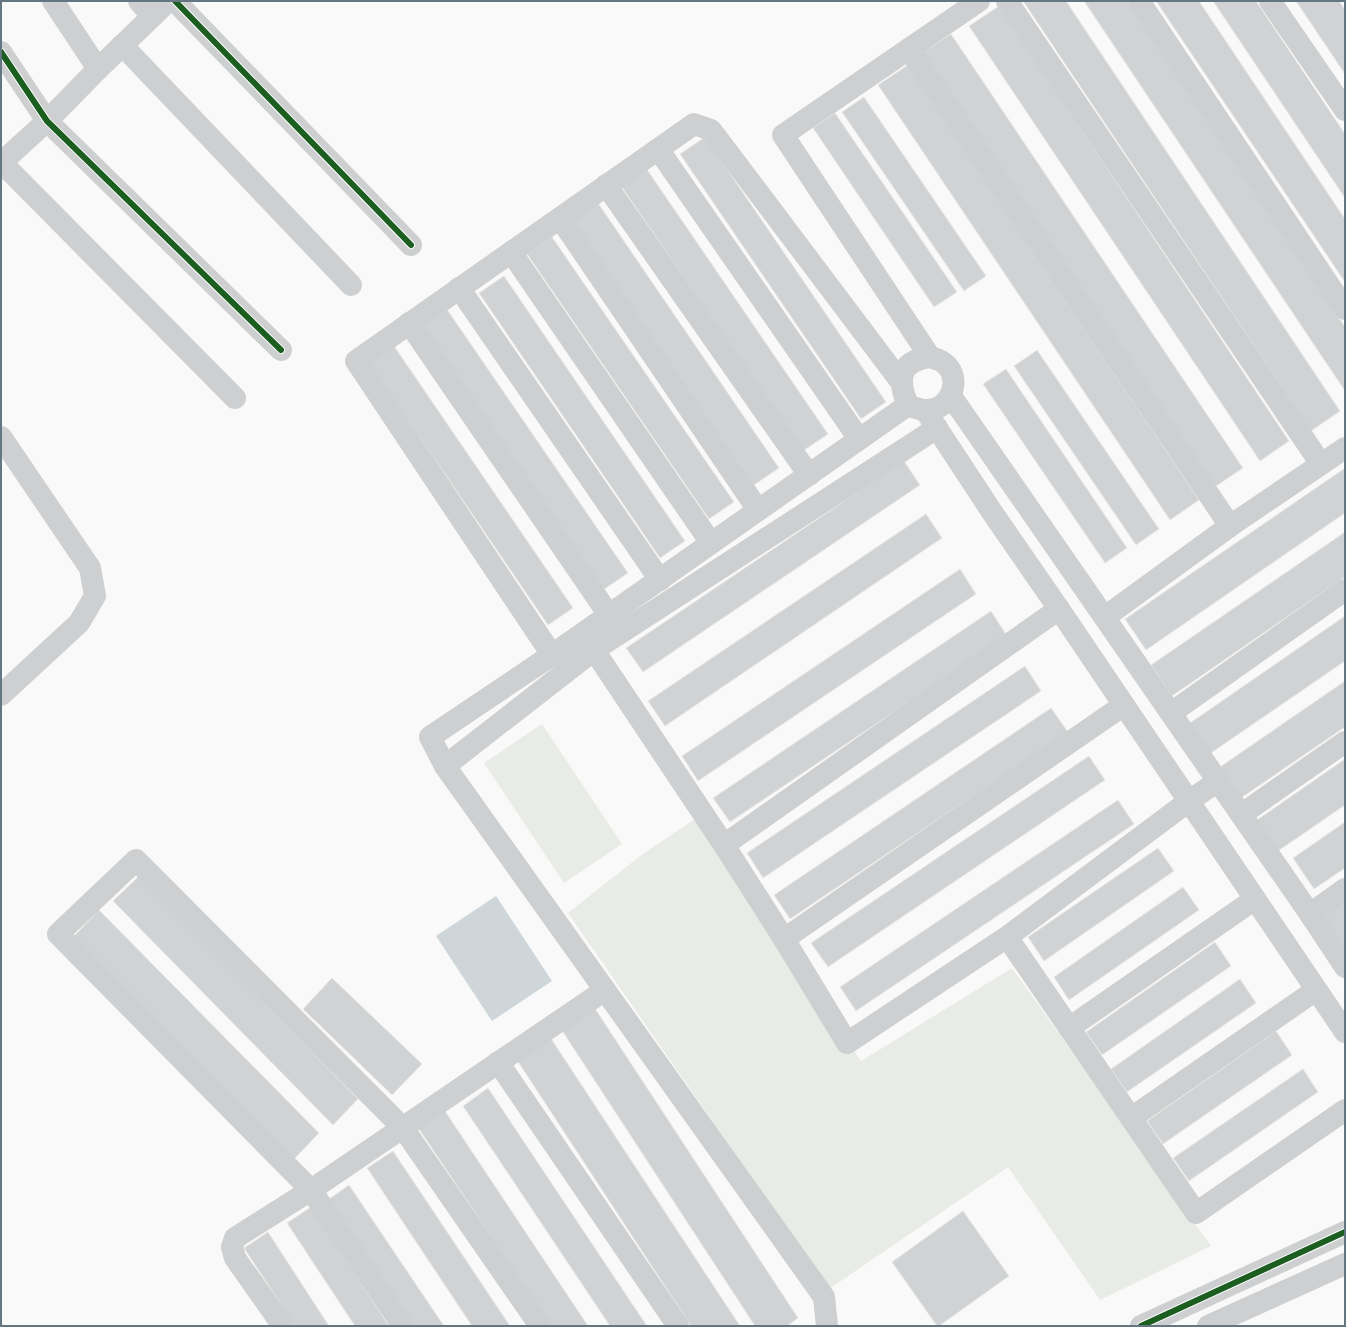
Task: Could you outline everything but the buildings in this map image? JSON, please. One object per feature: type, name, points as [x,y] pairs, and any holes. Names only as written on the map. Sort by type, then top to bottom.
[{"type":"street","points":[[53,1],[98,69]]},
{"type":"street","points":[[168,1],[146,8],[122,45],[47,122],[1,163],[235,398]]},
{"type":"street","points":[[175,1],[411,245]]},
{"type":"street","points":[[930,357],[783,135],[979,1]]},
{"type":"street","points":[[1006,1],[1321,464]]},
{"type":"street","points":[[1140,1],[1345,309]]},
{"type":"street","points":[[1270,1],[1345,110]]},
{"type":"street","points":[[122,45],[351,285]]},
{"type":"street","points":[[909,49],[1230,526]]},
{"type":"street","points":[[1,52],[47,122],[281,350]]},
{"type":"street","points":[[552,655],[356,361],[694,124],[711,130],[901,382]]},
{"type":"street","points":[[658,149],[859,439]]},
{"type":"street","points":[[606,185],[809,475]]},
{"type":"street","points":[[560,218],[758,510]]},
{"type":"street","points":[[511,252],[711,544]]},
{"type":"street","points":[[459,288],[660,580]]},
{"type":"street","points":[[409,323],[609,615]]},
{"type":"street","points":[[827,1326],[824,1297],[445,766],[430,737],[660,580],[859,439],[916,408],[935,409],[944,404],[951,396],[954,386],[953,376],[948,367],[940,360],[930,357],[919,359],[910,364],[904,372],[901,382],[902,392],[916,408],[937,428],[994,515],[1345,1032]]},
{"type":"street","points":[[951,396],[1242,814],[1345,967]]},
{"type":"street","points":[[445,766],[594,650],[937,428]]},
{"type":"street","points":[[1,437],[90,568],[95,596],[79,623],[1,695]]},
{"type":"street","points":[[1104,617],[1230,526],[1345,448]]},
{"type":"street","points":[[1171,713],[1345,590]]},
{"type":"street","points":[[724,845],[1059,609]]},
{"type":"street","points":[[594,650],[724,845],[784,939],[847,1043],[1007,937],[1218,781]]},
{"type":"street","points":[[784,939],[1124,705]]},
{"type":"street","points":[[1242,814],[1345,742]]},
{"type":"street","points":[[403,1326],[311,1190],[58,934],[136,860],[403,1128],[540,1326]]},
{"type":"street","points":[[1310,914],[1345,889]]},
{"type":"street","points":[[1069,1028],[1255,899]]},
{"type":"street","points":[[1007,937],[1196,1213],[1345,1110]]},
{"type":"street","points":[[283,1326],[235,1258],[232,1247],[235,1238],[311,1190],[605,990]]},
{"type":"street","points":[[1131,1118],[1316,990]]},
{"type":"street","points":[[498,1062],[678,1326]]},
{"type":"street","points":[[1141,1326],[1339,1235],[1345,1264],[1208,1326]]},
{"type":"shaded area","points":[[542,724],[622,844],[564,883],[484,763]]},
{"type":"shaded area","points":[[698,817],[861,1061],[1012,968],[1211,1246],[1100,1300],[1008,1167],[829,1289],[568,913],[640,856]]},
{"type":"shaded area","points":[[496,896],[552,981],[492,1021],[436,936]]},
{"type":"cycle path","points":[[175,1],[411,245]]},
{"type":"cycle path","points":[[1,52],[47,121],[281,350]]},
{"type":"cycle path","points":[[1141,1326],[1345,1232]]}]
